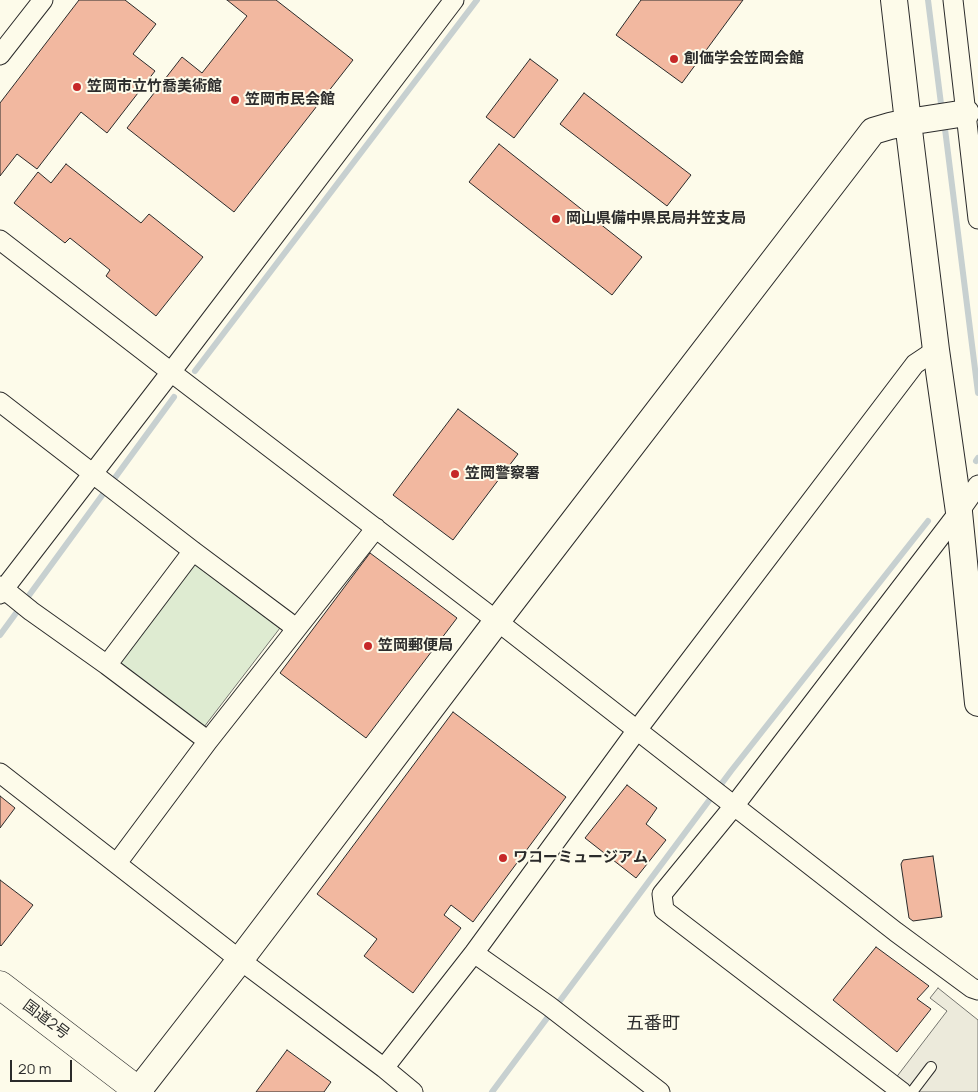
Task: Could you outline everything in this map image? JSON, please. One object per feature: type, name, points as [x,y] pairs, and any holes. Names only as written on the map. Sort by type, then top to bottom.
[{"type":"highway","name":"国道2号","points":[[0,985],[138,1092]]},
{"type":"street","points":[[0,55],[43,0]]},
{"type":"street","points":[[208,741],[107,665],[5,592],[103,482],[171,372],[454,0]]},
{"type":"street","points":[[894,0],[936,350],[959,512],[971,551],[978,702]]},
{"type":"street","points":[[953,0],[959,115],[978,219]]},
{"type":"street","points":[[138,1092],[497,620],[873,131],[908,122],[959,115]]},
{"type":"street","points":[[0,240],[497,620],[896,932],[972,988],[978,990]]},
{"type":"street","points":[[384,1068],[474,953],[637,730],[915,364],[936,350]]},
{"type":"street","points":[[0,402],[296,628]]},
{"type":"street","points":[[902,1092],[664,910],[662,894],[722,796],[959,512],[978,485]]},
{"type":"street","points":[[117,863],[208,741],[376,528]]},
{"type":"street","points":[[107,665],[193,551]]},
{"type":"street","points":[[0,773],[413,1092]]},
{"type":"street","points":[[474,953],[554,1010],[660,1092]]},
{"type":"lane","points":[[912,1092],[931,1067]]},
{"type":"green space","points":[[192,563],[203,565],[280,628],[204,727],[119,662]]},
{"type":"shaded area","points":[[938,988],[978,1020],[978,1092],[913,1092],[895,1079],[947,1011],[930,998]]},
{"type":"building","name":"笠岡市立竹喬美術館","points":[[79,0],[125,0],[156,24],[133,54],[155,71],[107,133],[81,112],[37,169],[17,154],[0,176],[0,103]]},
{"type":"building","name":"笠岡市民会館","points":[[227,0],[276,0],[353,60],[234,212],[127,128],[182,57],[202,73],[247,16]]},
{"type":"building","name":"創価学会笠岡会館","points":[[641,0],[743,0],[682,83],[616,35]]},
{"type":"building","points":[[530,59],[558,80],[514,138],[486,117]]},
{"type":"building","points":[[584,93],[691,175],[667,206],[560,124]]},
{"type":"building","name":"岡山県備中県民局井笠支局","points":[[499,144],[642,257],[612,295],[469,182]]},
{"type":"building","points":[[66,164],[141,223],[149,214],[203,257],[156,316],[106,276],[110,270],[70,238],[65,243],[14,203],[38,172],[51,183]]},
{"type":"building","name":"笠岡警察署","points":[[458,409],[518,454],[453,540],[393,495]]},
{"type":"building","points":[[370,553],[457,618],[366,738],[280,673]]},
{"type":"building","points":[[453,712],[566,797],[473,922],[451,905],[444,915],[461,928],[413,993],[364,956],[377,939],[317,894]]},
{"type":"building","points":[[627,785],[657,808],[646,824],[666,840],[636,878],[585,838]]},
{"type":"building","points":[[0,796],[15,808],[0,828]]},
{"type":"building","points":[[933,856],[942,917],[913,921],[909,918],[901,864],[903,860]]},
{"type":"building","points":[[0,880],[33,905],[1,946],[0,945]]},
{"type":"building","points":[[876,947],[929,986],[917,999],[931,1009],[897,1052],[833,1000]]},
{"type":"building","points":[[287,1050],[331,1082],[324,1092],[256,1092]]},
{"type":"waterway","points":[[195,371],[477,0]]},
{"type":"waterway","points":[[928,0],[942,112]]},
{"type":"waterway","points":[[944,121],[978,393]]},
{"type":"waterway","points":[[0,635],[174,397]]},
{"type":"waterway","points":[[492,1092],[731,771],[928,521]]},
{"type":"place","name":"創価学会笠岡会館","points":[[674,59]]},
{"type":"place","name":"笠岡市立竹喬美術館","points":[[77,87]]},
{"type":"place","name":"笠岡市民会館","points":[[235,100]]},
{"type":"place","name":"岡山県備中県民局井笠支局","points":[[556,219]]},
{"type":"place","name":"笠岡警察署","points":[[455,474]]},
{"type":"place","name":"笠岡郵便局","points":[[368,646]]},
{"type":"place","name":"ワコーミュージアム","points":[[503,858]]},
{"type":"district","name":"五番町","points":[[653,1024]]}]
